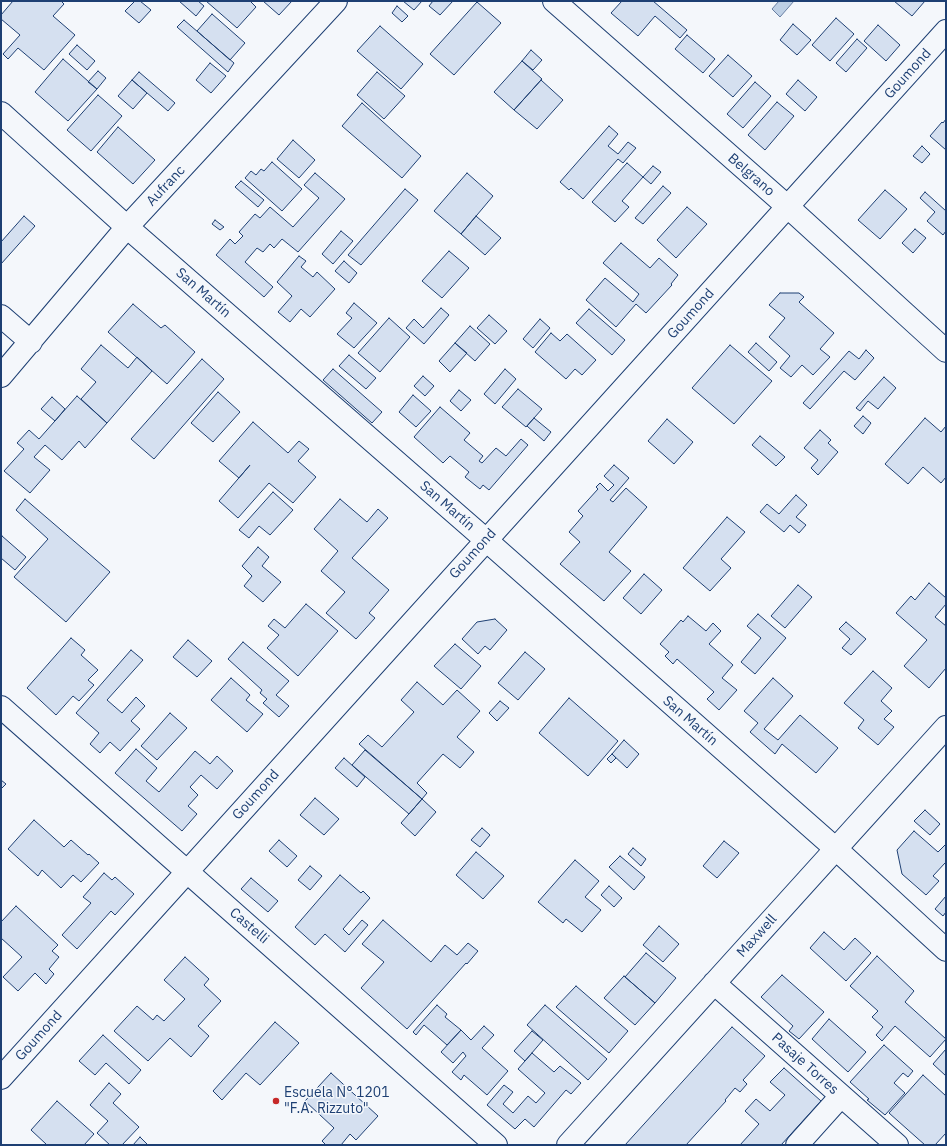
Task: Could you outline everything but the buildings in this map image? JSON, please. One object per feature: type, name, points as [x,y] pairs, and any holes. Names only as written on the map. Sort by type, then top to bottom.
[{"type":"street","name":"Aufranc","points":[[1,376],[127,227],[336,1]]},
{"type":"street","name":"Belgrano","points":[[554,1],[788,207],[946,351]]},
{"type":"street","name":"Goumond","points":[[1,1078],[946,31]]},
{"type":"street","name":"San Martín","points":[[1,113],[127,227],[486,540],[836,850],[946,950]]},
{"type":"street","points":[[1,316],[31,342]]},
{"type":"street","name":"Castelli","points":[[1,707],[496,1145]]},
{"type":"street","name":"Maxwell","points":[[568,1145],[946,727]]},
{"type":"street","name":"Pasaje Torres","points":[[714,983],[897,1145]]},
{"type":"street","points":[[797,1145],[841,1096]]},
{"type":"water","points":[[779,1],[794,1],[780,17],[772,9]]},
{"type":"place","name":"Escuela N° 1201 \"F.A. Rizzuto\"","points":[[276,1101]]}]
